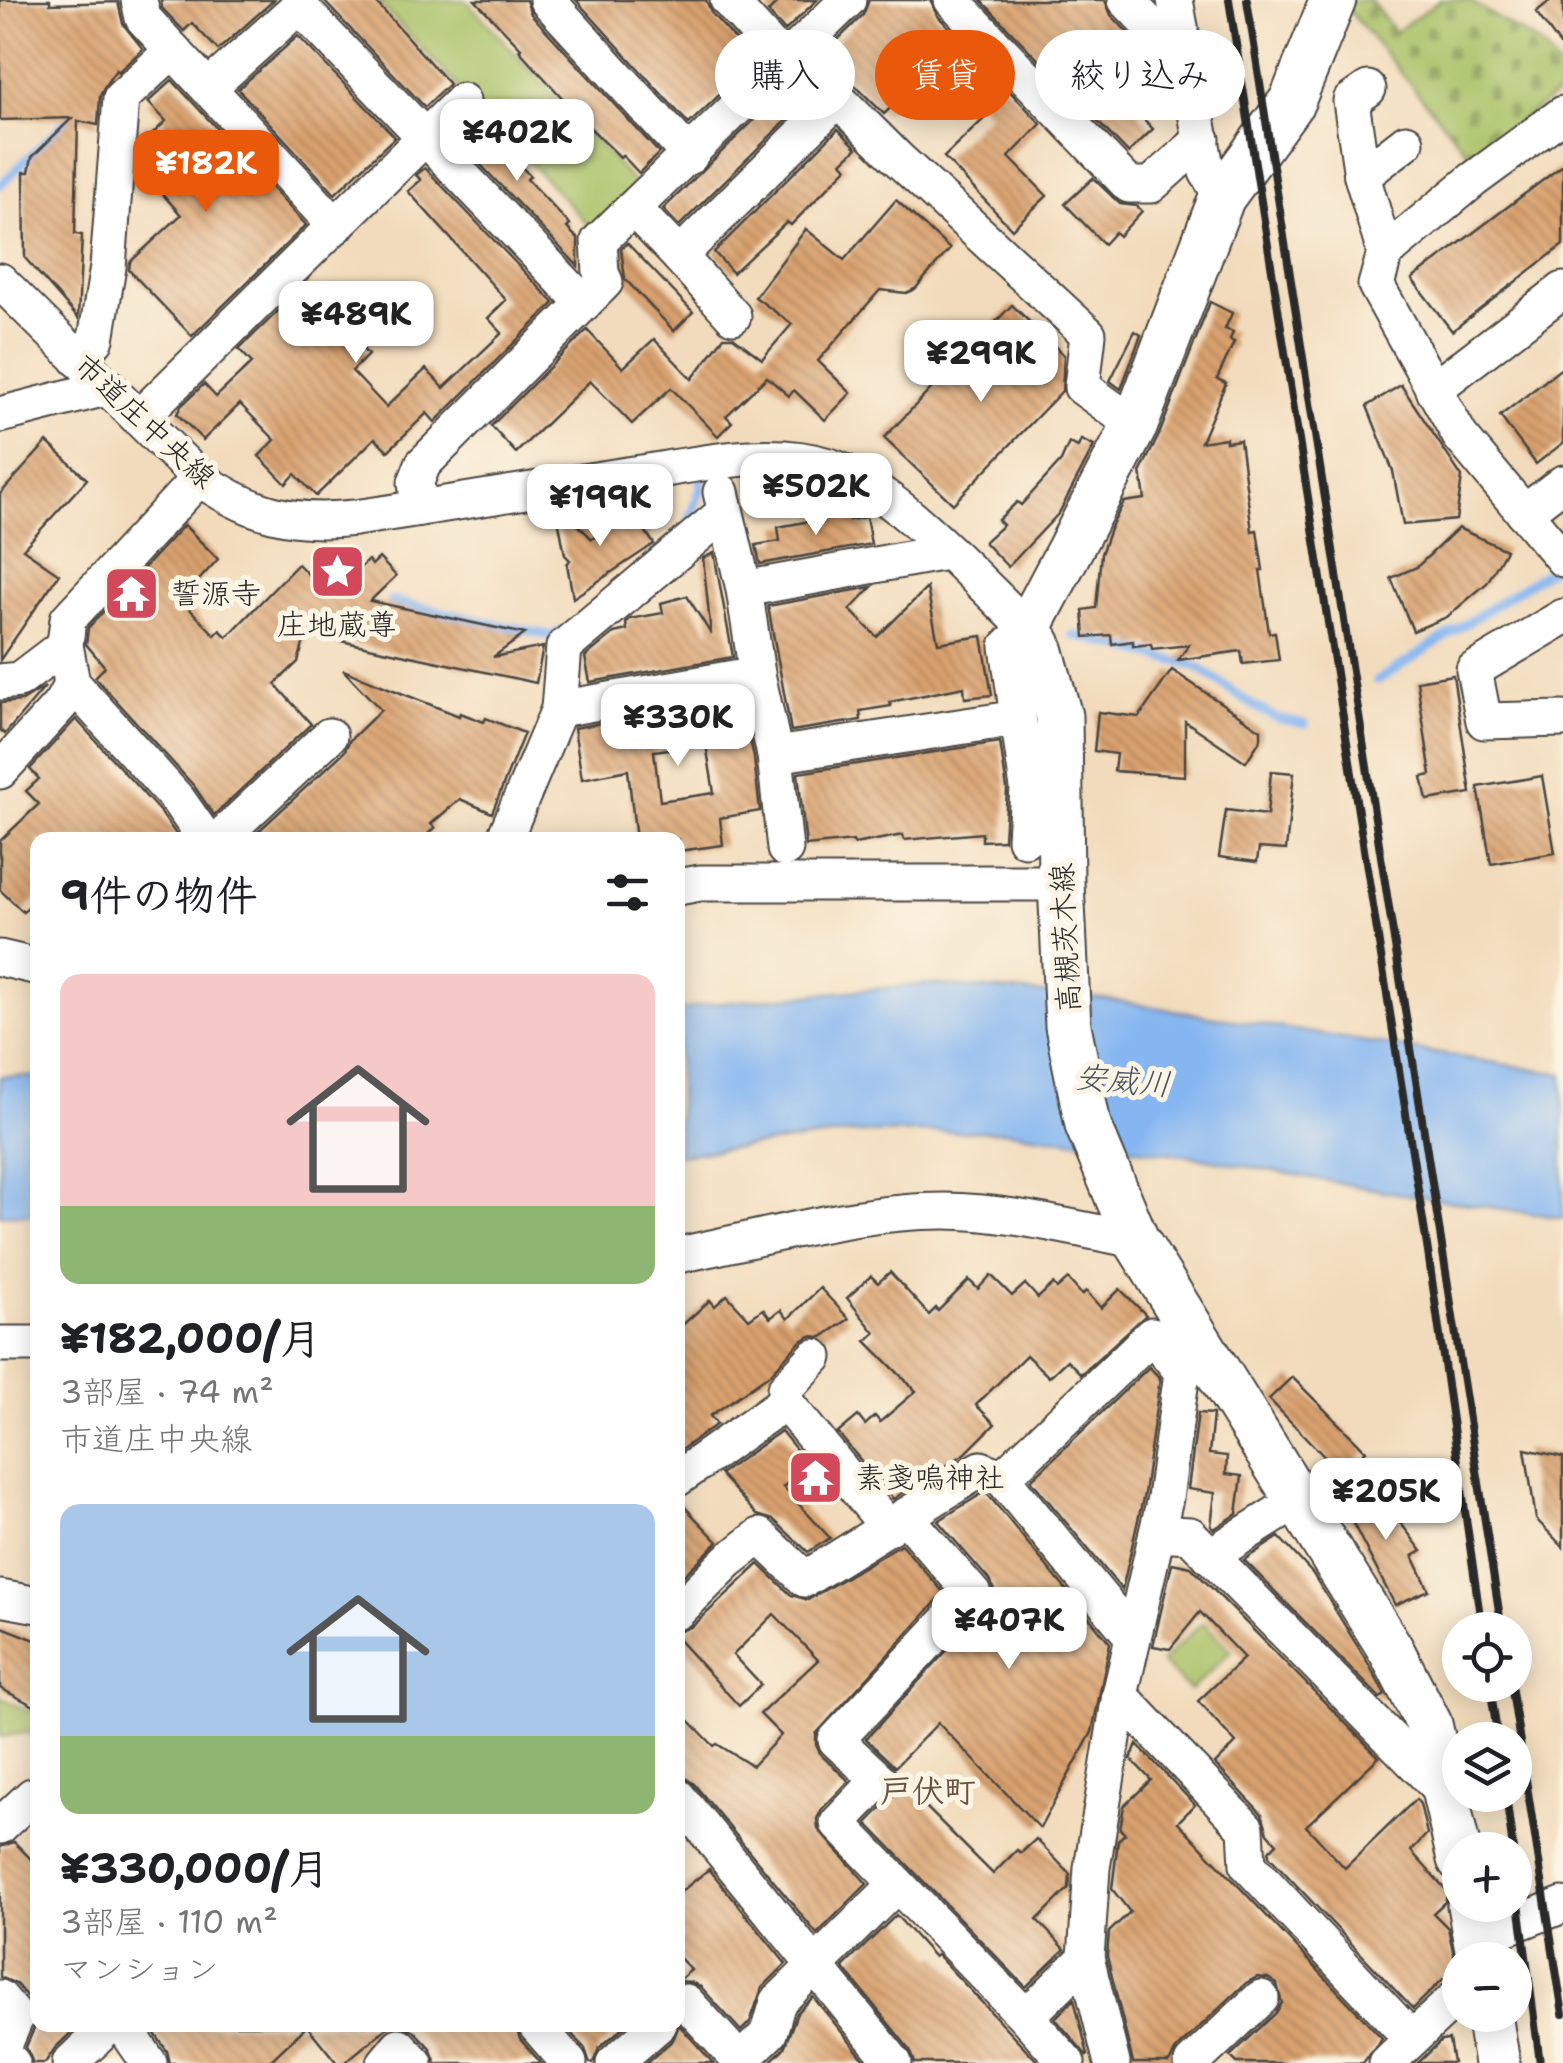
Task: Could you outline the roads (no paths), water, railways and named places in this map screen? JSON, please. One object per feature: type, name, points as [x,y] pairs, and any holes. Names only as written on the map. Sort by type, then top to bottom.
[{"type":"main road","points":[[1028,628],[1135,425],[1222,197],[1292,101],[1332,0]]},
{"type":"main road","name":"高槻茨木線","points":[[1028,628],[1039,645],[1058,716],[1068,1026],[1088,1124],[1136,1240],[1391,1650],[1430,1724],[1442,1778]]},
{"type":"main road","points":[[1492,2032],[1497,2063]]},
{"type":"street","points":[[139,0],[143,18],[336,226]]},
{"type":"street","points":[[729,0],[760,30]]},
{"type":"street","points":[[819,30],[848,0]]},
{"type":"street","points":[[952,0],[1129,185],[1150,186],[1202,139]]},
{"type":"street","points":[[1126,0],[1155,30]]},
{"type":"street","points":[[1176,0],[1181,30]]},
{"type":"street","points":[[553,2],[690,156]]},
{"type":"street","points":[[208,88],[299,6],[584,303]]},
{"type":"street","points":[[78,358],[96,339],[108,267],[122,98],[173,50]]},
{"type":"street","points":[[1368,90],[1351,102],[1362,176],[1384,254],[1376,285],[1460,436],[1563,559]]},
{"type":"street","points":[[139,418],[462,101]]},
{"type":"street","points":[[1384,254],[1563,114]]},
{"type":"street","points":[[855,117],[1088,334],[1082,387],[1135,425]]},
{"type":"street","points":[[419,508],[416,482],[423,464],[605,282],[599,241],[727,120]]},
{"type":"street","points":[[680,256],[817,120]]},
{"type":"street","points":[[1198,120],[1206,172],[1222,197]]},
{"type":"street","points":[[1362,176],[1406,142]]},
{"type":"street","points":[[634,208],[733,316]]},
{"type":"street","name":"市道庄中央線","points":[[0,281],[199,478],[228,498],[290,520],[326,521],[419,508],[716,460],[800,460],[830,466],[866,483],[1028,628]]},
{"type":"street","points":[[1433,390],[1563,290]]},
{"type":"street","points":[[0,415],[109,386]]},
{"type":"street","points":[[716,460],[775,755],[784,850]]},
{"type":"street","points":[[199,478],[68,619],[65,645],[72,683],[178,800],[200,832]]},
{"type":"street","points":[[1524,513],[1563,483]]},
{"type":"street","points":[[507,832],[559,709],[564,647],[724,513]]},
{"type":"street","points":[[744,589],[946,552]]},
{"type":"street","points":[[1563,617],[1474,670],[1484,720],[1563,719]]},
{"type":"street","points":[[1026,840],[1028,788],[1008,646],[1028,628]]},
{"type":"street","points":[[0,682],[18,680],[65,645]]},
{"type":"street","points":[[559,709],[757,674]]},
{"type":"street","points":[[0,771],[50,717],[72,683]]},
{"type":"street","points":[[775,755],[1018,718]]},
{"type":"street","points":[[227,832],[329,736]]},
{"type":"street","points":[[685,885],[1061,883]]},
{"type":"street","points":[[0,958],[30,967]]},
{"type":"street","points":[[685,1254],[869,1218],[946,1211],[1042,1222],[1136,1240]]},
{"type":"street","points":[[1002,1478],[1152,1335],[1182,1372],[1157,1534],[1120,1695],[1092,1868],[1086,1958],[1112,2063]]},
{"type":"street","points":[[0,1344],[30,1344]]},
{"type":"street","points":[[815,1357],[785,1389],[786,1402],[897,1521],[973,1594],[836,1740],[879,1780],[838,1823],[1067,2063]]},
{"type":"street","points":[[685,1473],[786,1402]]},
{"type":"street","points":[[685,1604],[760,1536],[806,1579],[981,1469],[1002,1478],[1133,1637]]},
{"type":"street","points":[[1210,1556],[1297,1501]]},
{"type":"street","points":[[1157,1534],[1190,1536],[1442,1792]]},
{"type":"street","points":[[0,1598],[30,1604]]},
{"type":"street","points":[[1120,1695],[1246,1828],[1248,1865],[1400,2051],[1442,2011]]},
{"type":"street","points":[[0,1826],[30,1798]]},
{"type":"street","points":[[685,1805],[894,2063]]},
{"type":"street","points":[[685,2006],[740,2060],[769,2033],[778,2002],[897,1884]]},
{"type":"street","points":[[1476,1935],[1563,1905]]},
{"type":"street","points":[[1026,2017],[1086,1958]]},
{"type":"street","points":[[0,1998],[16,2018],[1,2052],[12,2063]]},
{"type":"street","points":[[1192,2063],[1262,1998]]},
{"type":"street","points":[[70,2063],[103,2032]]},
{"type":"street","points":[[128,2032],[149,2063]]},
{"type":"street","points":[[542,2032],[569,2063]]},
{"type":"street","points":[[614,2063],[650,2032]]},
{"type":"water","name":"安威川","points":[[929,984],[1106,999],[1563,1074],[1563,1218],[1191,1156],[1004,1131],[854,1133],[685,1154],[685,1009]]},
{"type":"water","points":[[0,1076],[30,1077],[30,1215],[0,1214]]},
{"type":"waterway","points":[[0,185],[72,116],[72,108]]},
{"type":"waterway","points":[[688,524],[701,489],[701,472]]},
{"type":"waterway","points":[[1377,681],[1552,568]]},
{"type":"waterway","points":[[391,601],[552,636],[558,632]]},
{"type":"waterway","points":[[1073,635],[1198,667],[1276,718],[1305,724]]},
{"type":"railway","points":[[1229,0],[1428,1252],[1479,1612]]},
{"type":"railway","points":[[1247,0],[1499,1612]]},
{"type":"railway","points":[[1492,1702],[1495,1722]]},
{"type":"railway","points":[[1514,1702],[1563,2014]]},
{"type":"railway","points":[[1508,1812],[1511,1832]]},
{"type":"railway","points":[[1522,1922],[1540,2063]]},
{"type":"place","name":"庄地蔵尊","points":[[337,571]]},
{"type":"place","name":"誓源寺","points":[[132,593]]},
{"type":"place","name":"素戔嗚神社","points":[[816,1477]]},
{"type":"district","name":"戸伏町","points":[[928,1790]]}]
